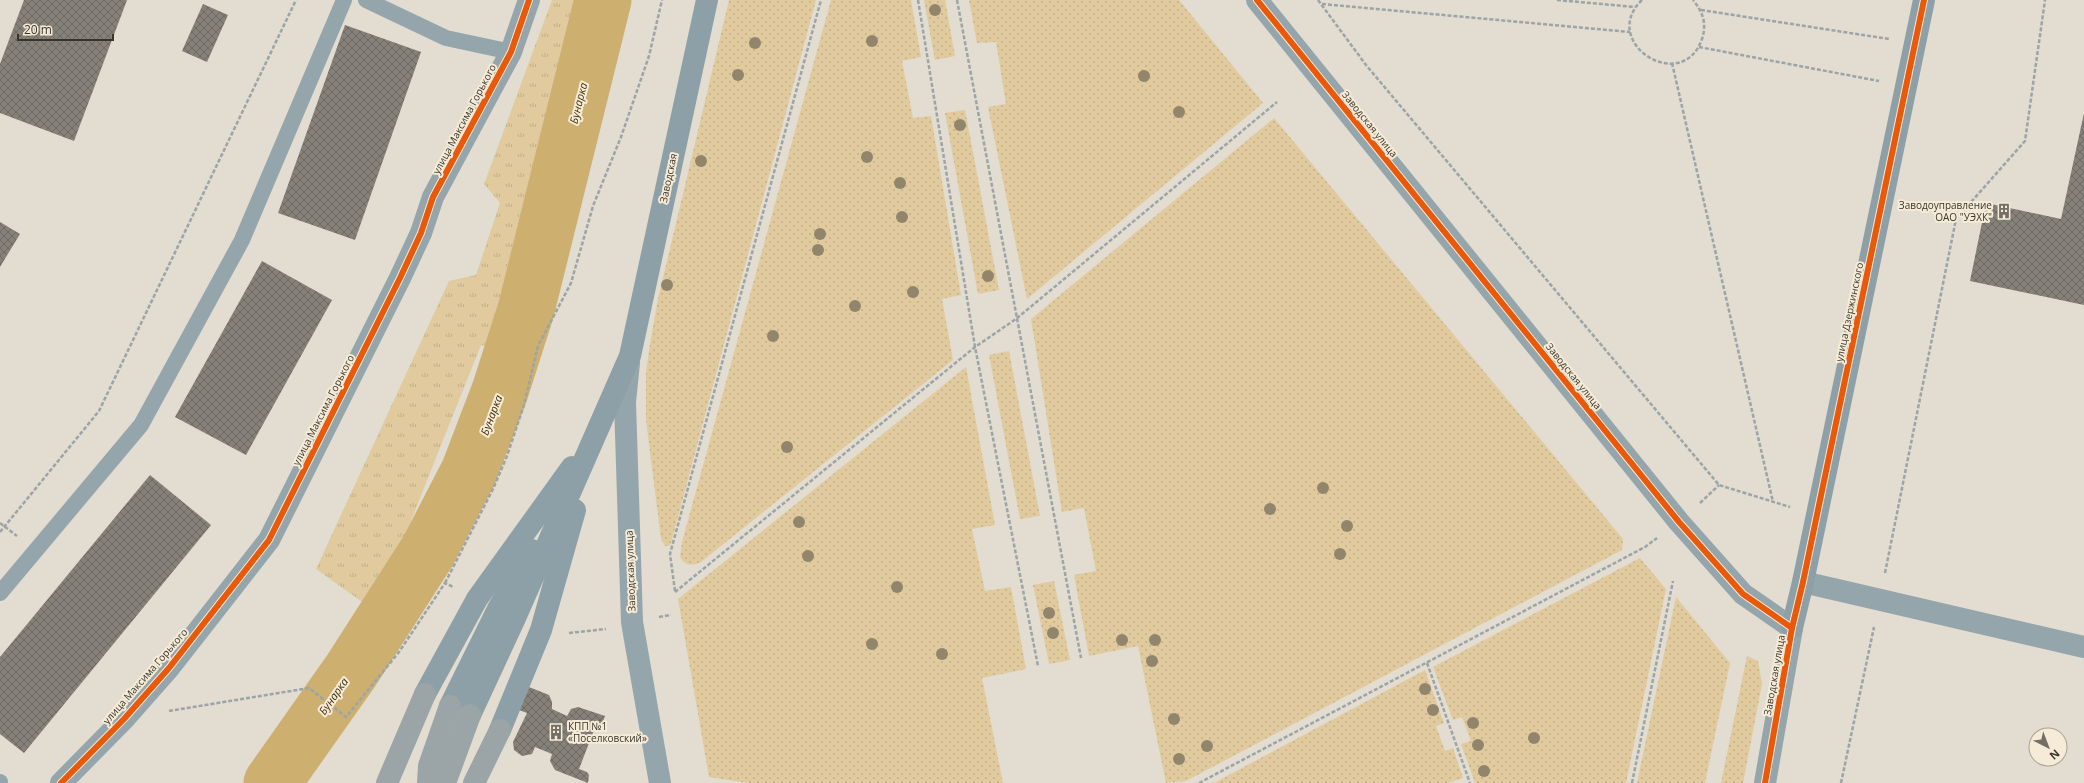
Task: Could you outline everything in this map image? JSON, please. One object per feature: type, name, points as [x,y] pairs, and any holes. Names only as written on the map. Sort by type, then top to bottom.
[{"type":"main road","name":"Заводская","points":[[598,430],[630,356],[707,0]]},
{"type":"main road","name":"улица Дзержинского","points":[[1792,628],[1803,582],[1924,0]]},
{"type":"main road","points":[[387,783],[425,694],[477,599],[598,430]]},
{"type":"main road","points":[[428,783],[429,766],[460,710],[515,618],[598,430]]},
{"type":"main road","points":[[474,783],[500,730],[541,630],[598,430]]},
{"type":"main road","points":[[445,783],[460,710]]},
{"type":"street","name":"улица Максима Горького","points":[[61,783],[124,719],[169,668],[269,540],[400,278],[420,233],[433,197],[511,52],[530,0]]},
{"type":"street","name":"Заводская улица","points":[[1257,0],[1679,522],[1743,594],[1792,628],[1765,783]]},
{"type":"street","name":"Заводская улица","points":[[630,356],[625,402],[632,622],[660,783]]},
{"type":"street","points":[[1803,582],[2084,647]]},
{"type":"lane","points":[[0,593],[141,425],[242,240],[344,0]]},
{"type":"lane","points":[[366,0],[446,38],[511,52]]},
{"type":"path","points":[[0,532],[99,411],[296,0]]},
{"type":"path","points":[[445,583],[493,489],[507,456],[524,405],[538,346],[571,283],[593,206],[621,137],[649,56],[662,0]]},
{"type":"path","points":[[821,0],[670,554],[675,592],[975,347],[1016,319],[1277,102]]},
{"type":"path","points":[[918,0],[975,347],[1038,666]]},
{"type":"path","points":[[957,0],[1081,658]]},
{"type":"path","points":[[1318,0],[1366,65],[1719,485],[1792,508]]},
{"type":"path","points":[[1557,0],[1635,7]]},
{"type":"path","points":[[1642,0],[1635,7],[1630,19],[1630,32],[1638,50],[1654,61],[1672,63],[1688,58],[1699,47],[1705,29],[1701,10],[1693,0]]},
{"type":"path","points":[[1841,783],[1880,600],[1956,219],[2026,141],[2045,0]]},
{"type":"path","points":[[1321,4],[1630,32]]},
{"type":"path","points":[[1701,10],[1890,39]]},
{"type":"path","points":[[1699,47],[1882,81]]},
{"type":"path","points":[[1672,63],[1773,502]]},
{"type":"path","points":[[0,522],[5,526]]},
{"type":"path","points":[[1199,783],[1645,547],[1679,522]]},
{"type":"path","points":[[1632,783],[1673,581]]},
{"type":"path","points":[[1427,663],[1470,783]]},
{"type":"path","points":[[124,719],[309,688],[346,717]]},
{"type":"green space","points":[[552,0],[594,0],[564,146],[513,351],[481,345],[375,611],[316,569],[449,281],[476,275],[500,203],[484,184]]},
{"type":"green space","points":[[729,0],[816,0],[671,543],[669,546],[665,546],[661,539],[646,420],[646,372],[658,299]]},
{"type":"green space","points":[[831,0],[911,0],[921,57],[902,61],[913,118],[931,116],[961,295],[942,299],[953,360],[701,562],[686,564],[680,557],[682,542]]},
{"type":"green space","points":[[924,0],[945,0],[955,56],[935,60]]},
{"type":"green space","points":[[969,0],[1179,0],[1263,103],[1027,299],[988,107],[1006,104],[996,42],[977,43]]},
{"type":"green space","points":[[965,110],[999,290],[978,294],[945,113]]},
{"type":"green space","points":[[1274,118],[1623,539],[1622,550],[1186,781],[1166,783],[1138,646],[1089,656],[1074,575],[1096,571],[1084,508],[1062,512],[1031,319]]},
{"type":"green space","points":[[1009,351],[1040,516],[1020,519],[989,355]]},
{"type":"green space","points":[[966,367],[995,525],[972,529],[985,591],[1011,587],[1026,669],[982,678],[1003,783],[748,783],[709,777],[678,599]]},
{"type":"green space","points":[[1640,558],[1666,589],[1626,783],[1475,783],[1461,744],[1471,741],[1462,717],[1453,720],[1433,667]]},
{"type":"green space","points":[[1054,581],[1070,660],[1049,664],[1033,585]]},
{"type":"green space","points":[[1676,597],[1730,663],[1705,783],[1637,783]]},
{"type":"green space","points":[[1747,656],[1758,661],[1762,684],[1743,783],[1721,783]]},
{"type":"green space","points":[[1425,670],[1444,723],[1436,726],[1445,751],[1453,748],[1463,778],[1448,783],[1214,783]]},
{"type":"building","points":[[24,0],[127,0],[74,141],[0,113],[0,64]]},
{"type":"building","points":[[203,4],[228,15],[207,62],[182,51]]},
{"type":"building","points":[[345,25],[421,52],[355,240],[278,213]]},
{"type":"building","name":"Заводоуправление ОАО \"УЭХК\"","points":[[2084,113],[2084,305],[1970,281],[1986,203],[2061,219]]},
{"type":"building","points":[[0,222],[20,234],[0,267]]},
{"type":"building","points":[[262,261],[332,300],[246,455],[175,417]]},
{"type":"building","points":[[150,475],[211,525],[24,753],[0,734],[0,657]]},
{"type":"building","name":"КПП №1 «Поселковский»","points":[[529,687],[549,695],[552,702],[552,709],[567,716],[571,709],[578,707],[605,716],[601,727],[596,725],[579,769],[587,772],[589,775],[588,783],[555,770],[550,761],[552,754],[535,747],[532,754],[522,756],[514,750],[513,742],[527,713],[519,710]]},
{"type":"waterway","name":"Бунарка","points":[[272,783],[351,671],[428,551],[469,472],[500,391],[526,310],[603,0]]},
{"type":"cycle path","points":[[61,783],[124,719],[169,668],[269,540],[400,278],[421,233],[433,197],[511,52],[529,0]]},
{"type":"cycle path","points":[[1257,0],[1679,522],[1743,594],[1792,628]]},
{"type":"cycle path","points":[[1765,783],[1792,628],[1803,582],[1924,0]]},
{"type":"place","name":"Заводоуправление ОАО \"УЭХК\"","points":[[2004,211]]},
{"type":"place","name":"КПП №1 «Поселковский»","points":[[556,732]]}]
